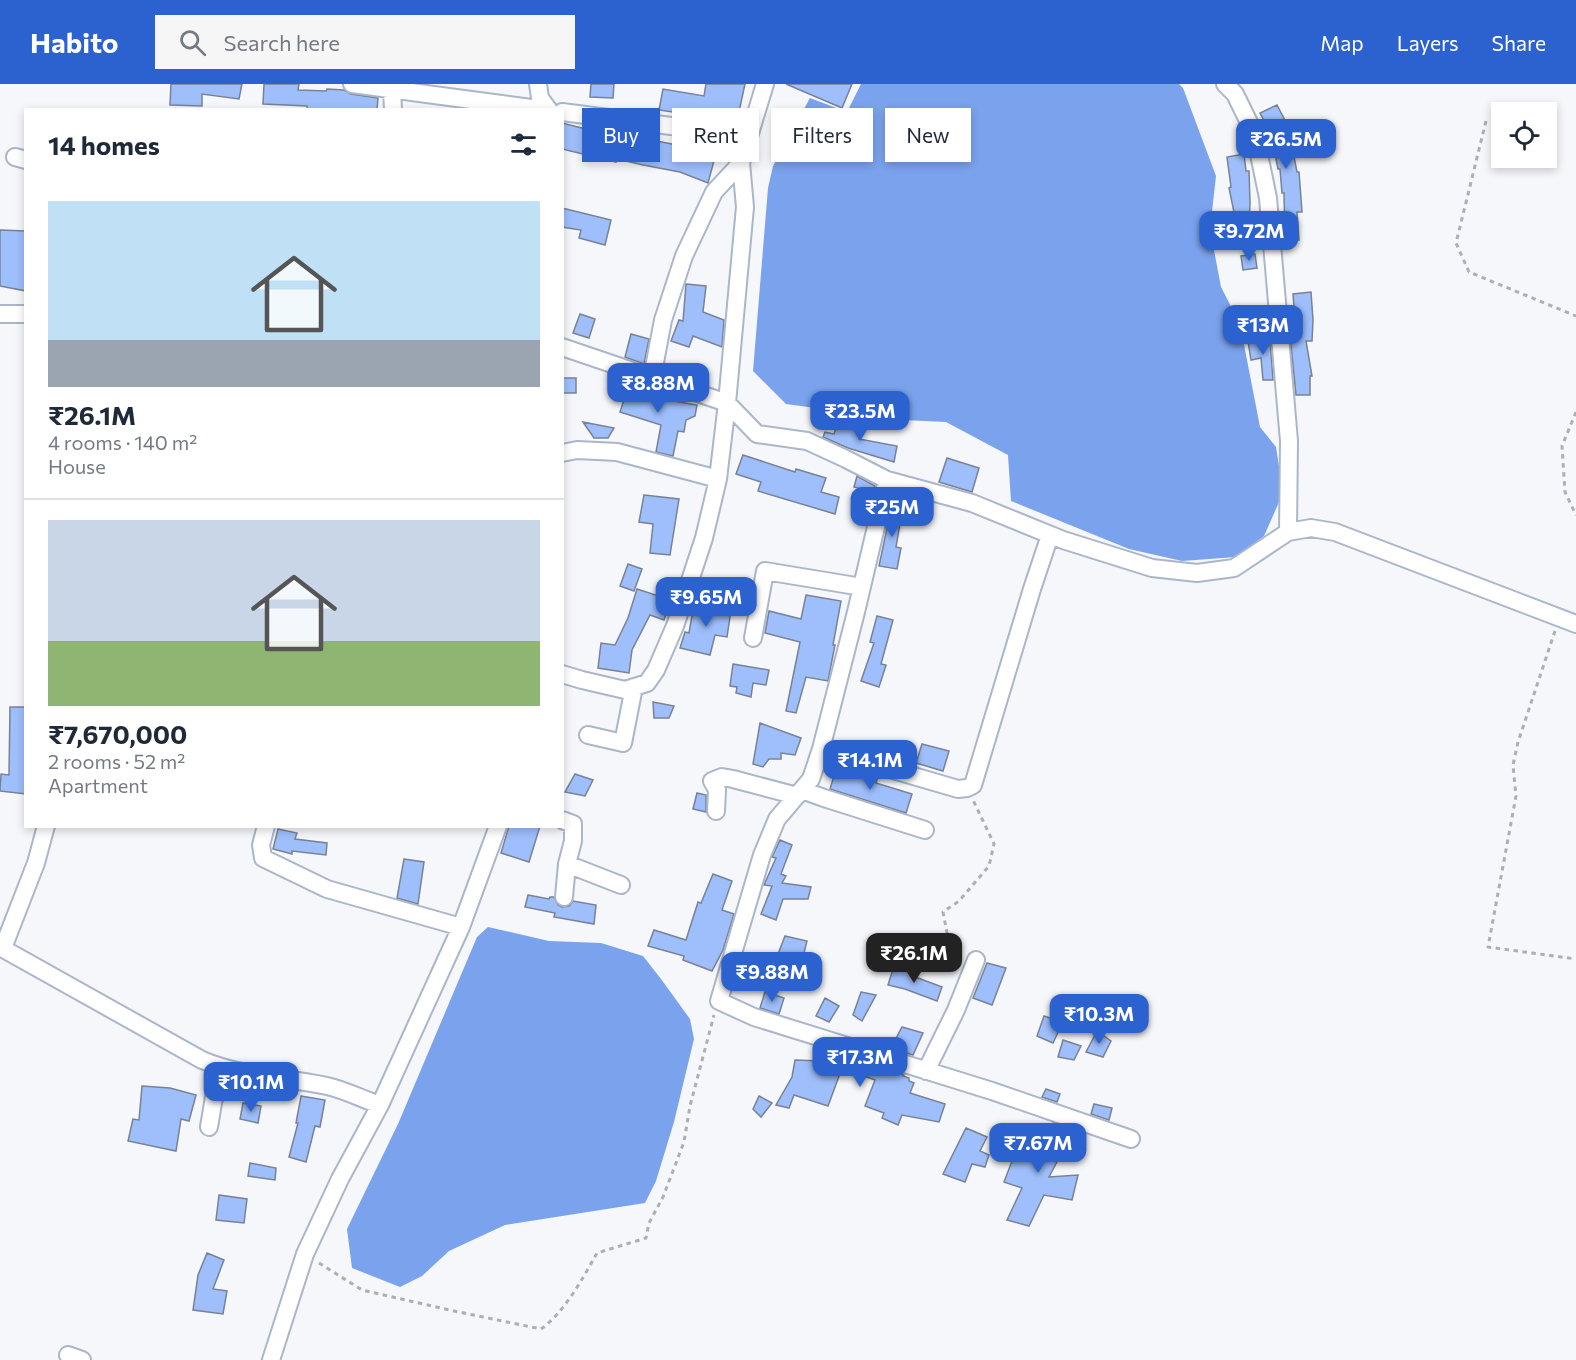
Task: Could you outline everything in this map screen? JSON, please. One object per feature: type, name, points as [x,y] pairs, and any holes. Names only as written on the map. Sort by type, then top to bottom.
[{"type":"street","points":[[352,84],[392,89],[446,90],[538,108]]},
{"type":"street","points":[[538,84],[540,98],[547,108]]},
{"type":"street","points":[[758,108],[765,84]]},
{"type":"street","points":[[1225,84],[1235,94],[1255,135],[1268,198],[1289,441],[1288,532]]},
{"type":"street","points":[[392,89],[393,108]]},
{"type":"street","points":[[564,112],[672,126]]},
{"type":"street","points":[[652,378],[663,320],[684,256],[714,192],[741,163]]},
{"type":"street","points":[[564,675],[625,690],[647,683],[656,670],[675,626],[704,538],[717,479],[727,403],[745,207],[741,163]]},
{"type":"street","points":[[0,314],[24,314]]},
{"type":"street","points":[[564,348],[727,403],[758,434],[807,441],[887,480],[972,503],[1050,535],[1152,568],[1197,573],[1234,568],[1288,532],[1311,528],[1335,532],[1576,624]]},
{"type":"street","points":[[564,453],[577,450],[617,452],[717,479]]},
{"type":"street","points":[[887,480],[821,749],[811,779],[777,819],[762,855],[718,1001],[754,1017],[1003,1095],[1131,1139]]},
{"type":"street","points":[[821,749],[958,789],[973,786],[1050,535]]},
{"type":"street","points":[[753,638],[765,571],[862,587]]},
{"type":"street","points":[[689,584],[759,604]]},
{"type":"street","points":[[588,735],[623,743],[634,687]]},
{"type":"street","points":[[716,811],[717,790],[712,781],[722,777],[824,798],[924,830]]},
{"type":"street","points":[[564,821],[573,824],[573,841],[567,864],[564,897]]},
{"type":"street","points":[[45,828],[36,863],[2,947],[202,1060],[219,1067],[329,1086],[380,1105]]},
{"type":"street","points":[[265,828],[261,845],[263,858],[327,889],[461,927]]},
{"type":"street","points":[[271,1360],[304,1254],[340,1179],[380,1105],[461,927],[497,828]]},
{"type":"street","points":[[567,864],[621,885]]},
{"type":"street","points":[[926,1071],[956,1010],[976,960]]},
{"type":"street","points":[[209,1127],[219,1067]]},
{"type":"path","points":[[1486,121],[1456,243],[1469,273],[1576,316]]},
{"type":"path","points":[[1576,412],[1562,446],[1565,492],[1576,515]]},
{"type":"path","points":[[1560,618],[1518,742],[1514,765],[1516,796],[1488,947],[1576,959]]},
{"type":"path","points":[[967,788],[994,844],[989,866],[958,900],[943,912],[950,948],[976,960]]},
{"type":"path","points":[[304,1254],[362,1290],[541,1329],[549,1323],[576,1288],[597,1253],[646,1238],[649,1223],[663,1197],[684,1142],[690,1106],[718,1001]]},
{"type":"water","points":[[861,84],[1179,84],[1183,88],[1216,176],[1210,229],[1221,287],[1240,324],[1260,427],[1276,447],[1283,493],[1264,536],[1236,557],[1182,561],[1129,549],[1011,501],[1008,455],[946,422],[903,420],[786,404],[753,371],[768,188],[773,166],[775,162],[873,162],[873,108],[849,108]]},
{"type":"water","points":[[810,98],[836,108],[805,108]]},
{"type":"water","points":[[488,927],[549,941],[601,943],[643,956],[690,1019],[694,1039],[674,1122],[656,1181],[645,1203],[505,1225],[449,1251],[422,1276],[400,1287],[352,1268],[347,1229],[398,1124],[477,937]]},
{"type":"building","points":[[171,84],[242,84],[239,99],[202,94],[202,106],[170,105]]},
{"type":"building","points":[[264,84],[299,84],[298,90],[344,90],[351,94],[378,98],[377,108],[307,108],[307,106],[263,104]]},
{"type":"building","points":[[591,84],[614,84],[613,98],[590,97]]},
{"type":"building","points":[[706,84],[745,84],[740,108],[672,108],[672,112],[660,110],[663,89],[704,96]]},
{"type":"building","points":[[786,84],[852,84],[842,108]]},
{"type":"building","points":[[1277,105],[1288,126],[1297,172],[1299,172],[1302,212],[1297,212],[1299,240],[1285,240],[1284,193],[1282,193],[1280,169],[1278,169],[1271,134],[1260,113]]},
{"type":"building","points":[[564,124],[582,128],[582,154],[564,149]]},
{"type":"building","points":[[660,142],[672,144],[672,162],[714,162],[708,183],[680,172],[630,162],[660,162]]},
{"type":"building","points":[[1244,154],[1246,171],[1249,171],[1249,228],[1237,227],[1229,188],[1231,187],[1227,157]]},
{"type":"building","points":[[564,208],[611,220],[605,245],[579,238],[581,230],[564,227]]},
{"type":"building","points":[[0,230],[24,231],[24,291],[0,286]]},
{"type":"building","points":[[1255,254],[1257,268],[1243,270],[1241,256]]},
{"type":"building","points":[[686,284],[706,286],[703,312],[724,320],[722,347],[693,336],[689,347],[671,341],[679,320],[683,321]]},
{"type":"building","points":[[1311,292],[1312,341],[1306,341],[1312,376],[1310,376],[1310,395],[1296,395],[1290,335],[1292,335],[1290,307],[1294,307],[1293,294]]},
{"type":"building","points":[[580,314],[595,319],[589,338],[573,333]]},
{"type":"building","points":[[631,334],[649,339],[644,364],[625,357]]},
{"type":"building","points":[[1270,338],[1273,380],[1263,380],[1261,358],[1251,360],[1248,341]]},
{"type":"building","points":[[564,378],[576,378],[576,393],[564,393]]},
{"type":"building","points":[[630,381],[664,393],[662,399],[697,405],[695,416],[686,420],[684,432],[678,431],[673,456],[656,452],[661,425],[620,412]]},
{"type":"building","points":[[838,421],[862,429],[859,439],[897,446],[894,462],[848,448],[823,437],[825,432],[834,434]]},
{"type":"building","points":[[583,422],[614,428],[608,438],[594,438]]},
{"type":"building","points":[[743,455],[795,472],[796,469],[826,478],[821,492],[839,497],[835,514],[758,491],[761,482],[736,474]]},
{"type":"building","points":[[947,458],[979,468],[972,492],[939,482]]},
{"type":"building","points":[[857,476],[875,486],[873,492],[854,487]]},
{"type":"building","points":[[644,495],[679,499],[670,555],[650,553],[653,524],[639,522]]},
{"type":"building","points":[[893,500],[904,501],[896,547],[901,548],[897,569],[879,566]]},
{"type":"building","points":[[628,564],[642,569],[634,591],[620,586]]},
{"type":"building","points":[[637,589],[671,600],[664,620],[650,615],[632,650],[629,673],[598,668],[601,643],[615,645],[628,618]]},
{"type":"building","points":[[806,595],[841,601],[828,681],[806,677],[796,713],[786,711],[800,642],[765,633],[769,611],[801,619]]},
{"type":"building","points":[[694,604],[731,610],[727,637],[715,635],[710,655],[680,648],[685,632],[689,633]]},
{"type":"building","points":[[877,616],[893,620],[881,664],[886,665],[879,687],[861,681],[874,643],[870,642]]},
{"type":"building","points":[[733,664],[769,670],[766,685],[753,683],[751,697],[736,693],[737,687],[730,686]]},
{"type":"building","points":[[653,702],[674,706],[669,718],[654,718]]},
{"type":"building","points":[[10,707],[24,707],[24,794],[0,791],[1,774],[9,775]]},
{"type":"building","points":[[760,723],[801,738],[795,755],[781,753],[781,759],[769,759],[763,767],[753,764]]},
{"type":"building","points":[[922,744],[949,751],[943,771],[916,763]]},
{"type":"building","points":[[836,769],[877,780],[876,783],[912,794],[906,813],[830,789]]},
{"type":"building","points":[[575,774],[593,780],[585,796],[565,792]]},
{"type":"building","points":[[697,793],[706,795],[706,812],[693,809]]},
{"type":"building","points":[[508,828],[539,828],[529,862],[501,853]]},
{"type":"building","points":[[278,829],[297,833],[295,839],[327,843],[326,855],[292,851],[292,854],[273,849]]},
{"type":"building","points":[[780,840],[792,845],[781,874],[786,876],[782,883],[811,887],[808,899],[783,899],[776,920],[761,914],[772,886],[764,885],[776,858],[772,857]]},
{"type":"building","points":[[404,859],[424,862],[418,904],[397,898]]},
{"type":"building","points":[[713,874],[732,881],[722,910],[734,914],[723,950],[712,971],[683,960],[684,956],[648,946],[654,930],[686,940],[698,902],[701,903]]},
{"type":"building","points":[[528,895],[549,899],[554,897],[558,905],[562,907],[569,906],[573,901],[596,905],[594,924],[554,917],[555,913],[525,907]]},
{"type":"building","points":[[785,936],[807,941],[800,969],[775,962]]},
{"type":"building","points":[[987,963],[1006,968],[992,1005],[973,998]]},
{"type":"building","points":[[894,966],[911,972],[910,975],[942,987],[937,1001],[888,985]]},
{"type":"building","points":[[765,992],[784,998],[779,1014],[760,1008]]},
{"type":"building","points":[[861,992],[876,995],[862,1021],[853,1015]]},
{"type":"building","points":[[825,998],[839,1006],[829,1022],[816,1016]]},
{"type":"building","points":[[1044,1016],[1063,1022],[1053,1043],[1037,1036]]},
{"type":"building","points":[[902,1027],[923,1033],[913,1055],[891,1048]]},
{"type":"building","points":[[1097,1031],[1111,1041],[1103,1057],[1086,1052]]},
{"type":"building","points":[[1063,1040],[1081,1046],[1074,1060],[1058,1057]]},
{"type":"building","points":[[826,1051],[909,1078],[909,1081],[914,1083],[910,1093],[945,1104],[939,1122],[902,1115],[898,1125],[882,1118],[884,1113],[865,1106],[875,1080],[842,1068],[828,1106],[794,1095],[789,1108],[776,1105],[792,1077],[795,1060],[823,1061]]},
{"type":"building","points":[[142,1086],[170,1088],[196,1095],[189,1121],[181,1119],[176,1151],[128,1141],[133,1119],[139,1120]]},
{"type":"building","points":[[1046,1089],[1060,1094],[1057,1102],[1042,1097]]},
{"type":"building","points":[[301,1096],[325,1100],[320,1127],[315,1126],[306,1162],[289,1157],[298,1123],[296,1123]]},
{"type":"building","points":[[759,1096],[772,1103],[761,1117],[753,1109]]},
{"type":"building","points":[[243,1103],[261,1106],[258,1123],[240,1119]]},
{"type":"building","points":[[1094,1104],[1112,1108],[1109,1120],[1091,1114]]},
{"type":"building","points":[[1053,1123],[1070,1129],[1049,1177],[1078,1175],[1072,1200],[1044,1195],[1029,1226],[1007,1220],[1022,1188],[1004,1182],[1018,1145],[1025,1132],[1045,1141]]},
{"type":"building","points":[[966,1128],[987,1137],[980,1151],[989,1155],[985,1167],[972,1164],[965,1182],[943,1174]]},
{"type":"building","points":[[250,1163],[276,1168],[275,1180],[248,1176]]},
{"type":"building","points":[[219,1195],[247,1199],[244,1223],[216,1220]]},
{"type":"building","points":[[207,1253],[224,1260],[213,1289],[227,1291],[223,1314],[193,1310],[198,1275]]}]
